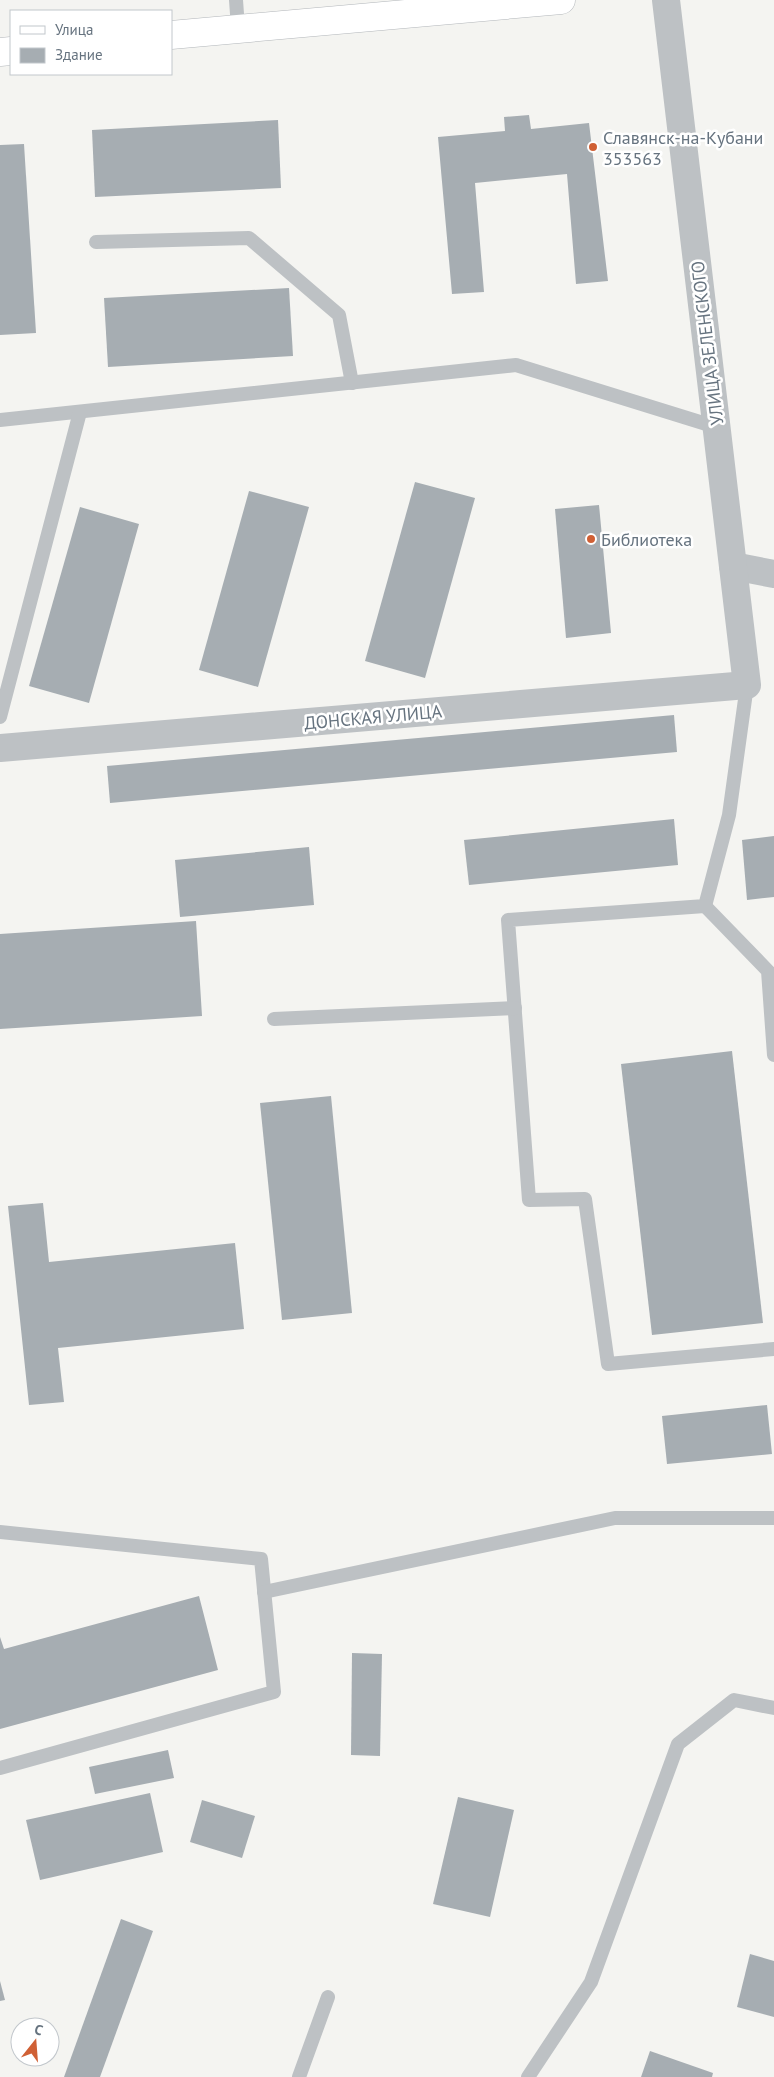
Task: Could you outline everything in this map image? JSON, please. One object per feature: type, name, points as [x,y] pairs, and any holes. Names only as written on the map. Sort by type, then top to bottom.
[{"type":"street","points":[[172,35],[561,0]]},
{"type":"street","name":"УЛИЦА ЗЕЛЕНСКОГО","points":[[666,0],[746,686]]},
{"type":"street","points":[[733,566],[774,574]]},
{"type":"street","name":"ДОНСКАЯ УЛИЦА","points":[[0,748],[746,686]]},
{"type":"lane","points":[[236,0],[238,28]]},
{"type":"lane","points":[[96,242],[249,238],[339,315],[352,383]]},
{"type":"lane","points":[[0,420],[516,365],[716,427]]},
{"type":"lane","points":[[0,717],[80,412]]},
{"type":"lane","points":[[705,906],[729,815],[746,686]]},
{"type":"lane","points":[[774,1055],[768,971],[705,906],[508,920],[529,1200],[585,1199],[608,1364],[774,1349]]},
{"type":"lane","points":[[274,1019],[514,1008]]},
{"type":"lane","points":[[264,1592],[615,1518],[774,1518]]},
{"type":"lane","points":[[0,1532],[261,1559],[274,1692],[0,1768]]},
{"type":"lane","points":[[528,2077],[591,1982],[678,1744],[734,1700],[774,1708]]},
{"type":"lane","points":[[299,2077],[328,1997]]},
{"type":"building","points":[[529,115],[531,129],[589,123],[608,281],[576,284],[567,174],[475,183],[484,292],[452,294],[438,137],[505,131],[504,117]]},
{"type":"building","points":[[278,120],[281,188],[95,197],[92,130]]},
{"type":"building","points":[[24,144],[36,333],[0,335],[0,145]]},
{"type":"building","points":[[289,288],[293,356],[108,367],[104,298]]},
{"type":"building","points":[[415,482],[475,498],[425,678],[365,661]]},
{"type":"building","points":[[249,491],[309,507],[258,687],[199,670]]},
{"type":"building","points":[[599,505],[611,633],[566,638],[555,509]]},
{"type":"building","points":[[80,507],[139,524],[89,703],[29,686]]},
{"type":"building","points":[[674,715],[677,752],[110,803],[107,766]]},
{"type":"building","points":[[674,819],[678,865],[469,885],[464,840]]},
{"type":"building","points":[[774,836],[774,897],[747,900],[742,840]]},
{"type":"building","points":[[309,847],[314,905],[180,917],[175,860]]},
{"type":"building","points":[[196,921],[202,1016],[0,1029],[0,934]]},
{"type":"building","points":[[732,1051],[763,1323],[652,1335],[621,1064]]},
{"type":"building","points":[[331,1096],[352,1313],[282,1320],[260,1103]]},
{"type":"building","points":[[43,1203],[49,1262],[235,1243],[244,1329],[58,1348],[64,1402],[29,1405],[8,1206]]},
{"type":"building","points":[[767,1405],[772,1454],[667,1464],[662,1416]]},
{"type":"building","points":[[199,1596],[218,1670],[0,1729],[0,1637],[4,1649]]},
{"type":"building","points":[[352,1653],[382,1654],[380,1756],[351,1755]]},
{"type":"building","points":[[168,1750],[174,1778],[95,1794],[89,1767]]},
{"type":"building","points":[[150,1793],[163,1852],[40,1880],[26,1820]]},
{"type":"building","points":[[458,1797],[514,1810],[490,1917],[433,1904]]},
{"type":"building","points":[[202,1800],[255,1816],[242,1858],[190,1842]]},
{"type":"building","points":[[121,1919],[153,1931],[100,2077],[64,2077]]},
{"type":"building","points":[[750,1954],[774,1961],[774,2017],[737,2007]]},
{"type":"building","points":[[0,1981],[5,2000],[0,2001]]},
{"type":"building","points":[[650,2051],[713,2073],[712,2077],[641,2077]]},
{"type":"place","name":"Славянск-на-Кубани 353563","points":[[593,147]]},
{"type":"place","name":"Библиотека","points":[[591,539]]}]
